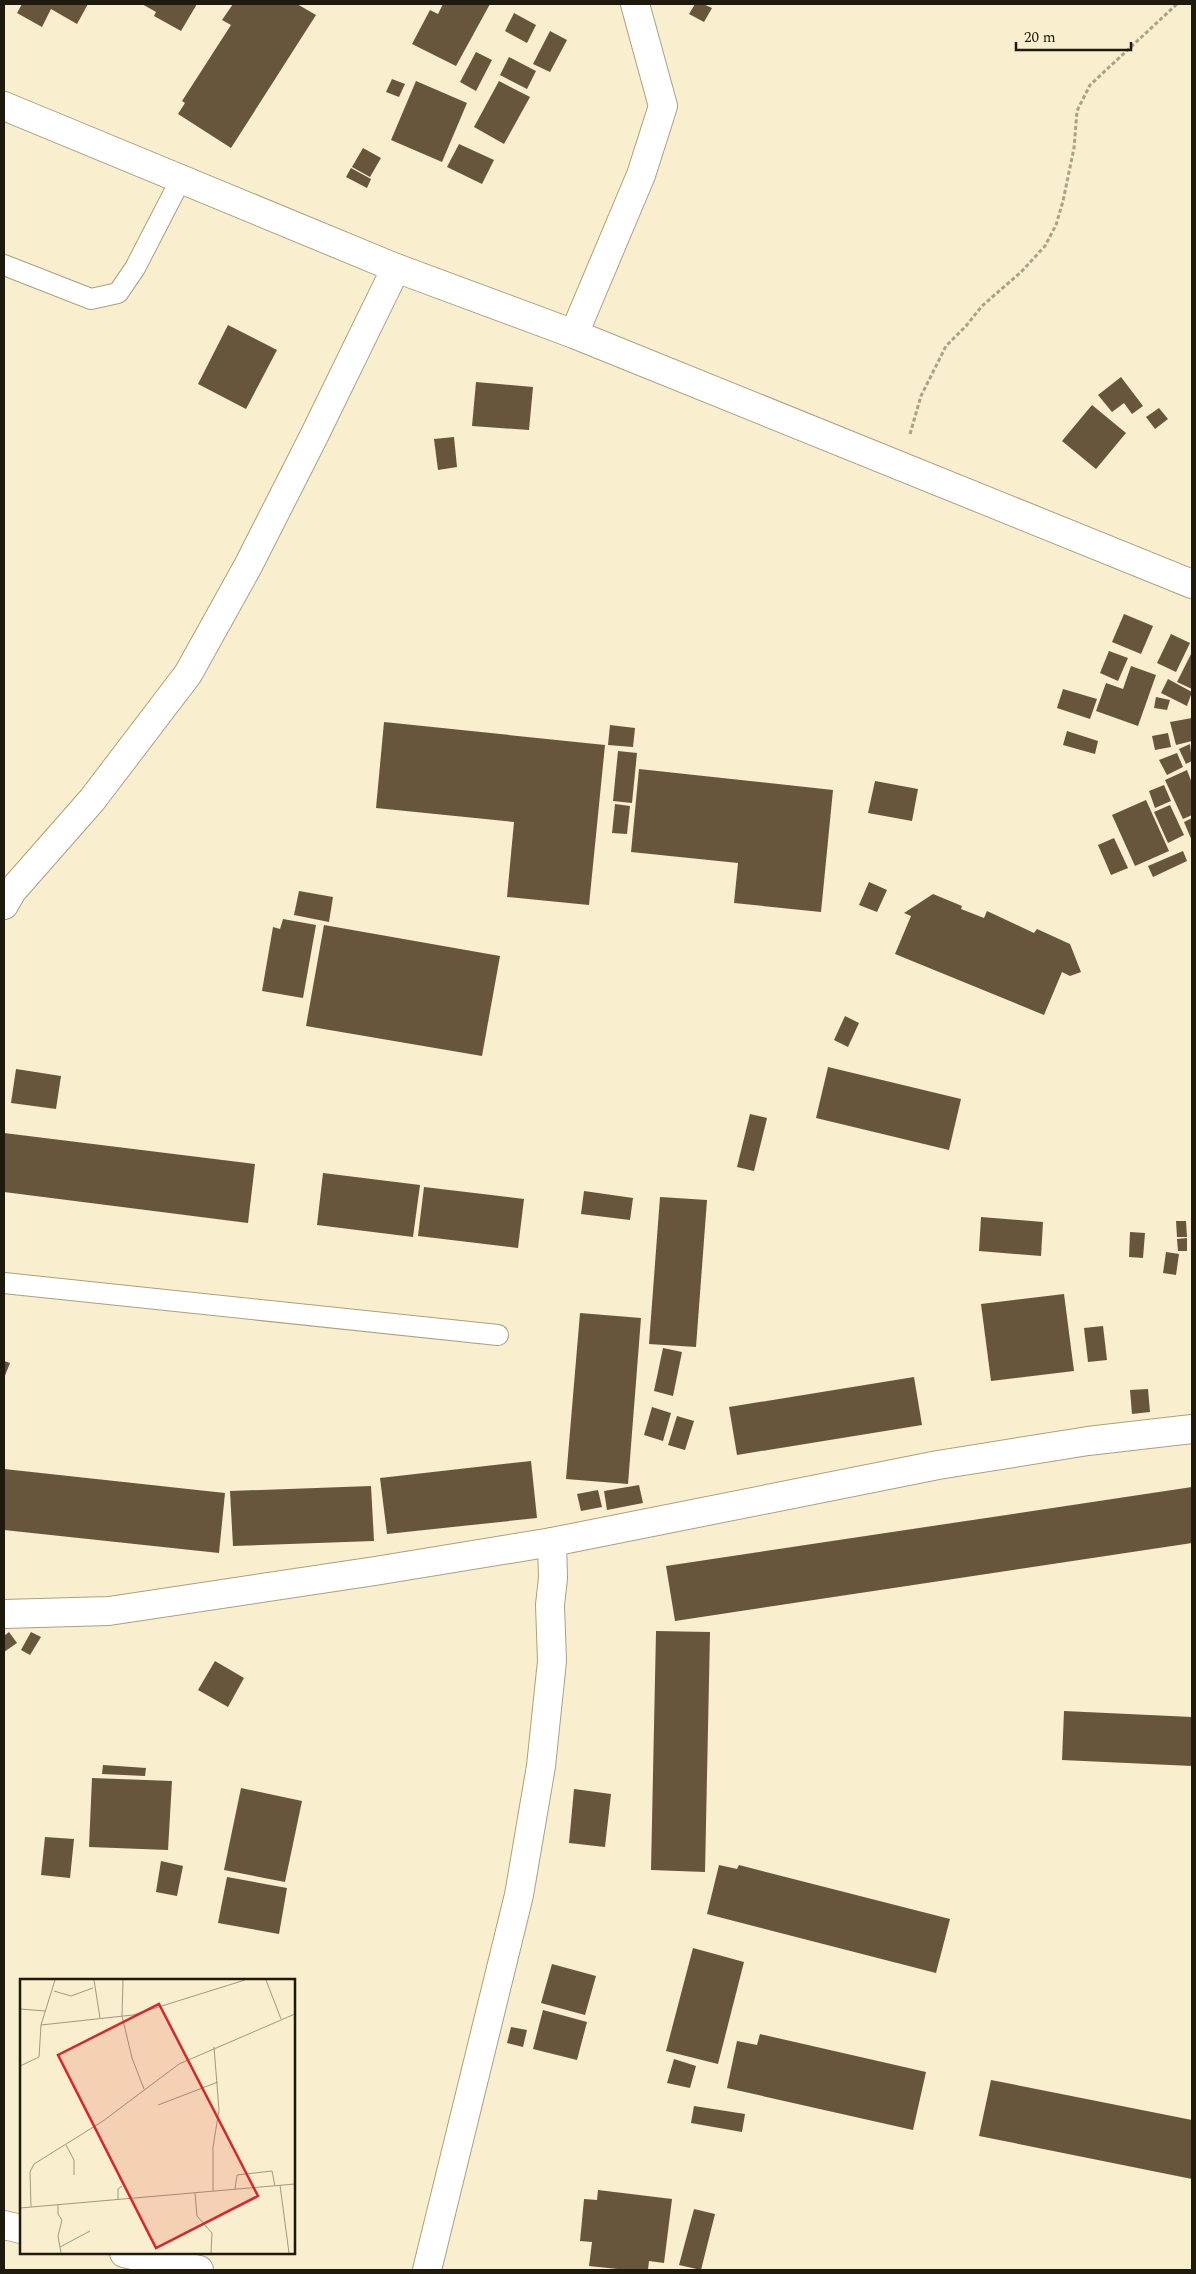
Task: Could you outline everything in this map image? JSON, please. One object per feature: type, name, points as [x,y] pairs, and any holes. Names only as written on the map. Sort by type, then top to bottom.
[{"type":"street","points":[[574,334],[641,175],[663,106],[635,4]]},
{"type":"street","points":[[4,106],[396,268],[574,334],[1192,584]]},
{"type":"street","points":[[4,905],[12,891],[92,800],[188,674],[248,566],[396,268]]},
{"type":"street","points":[[4,1614],[109,1611],[552,1542],[938,1465],[1088,1441],[1192,1429]]},
{"type":"street","points":[[427,2270],[519,1895],[541,1766],[552,1661],[550,1605],[553,1578],[552,1542]]},
{"type":"street","points":[[4,2225],[20,2229]]},
{"type":"street","points":[[128,2254],[199,2270]]},
{"type":"lane","points":[[4,265],[91,299],[118,293],[135,268],[181,179]]},
{"type":"lane","points":[[4,1283],[498,1335]]},
{"type":"path","points":[[896,464],[912,429],[922,396],[946,346],[982,306],[1021,272],[1046,246],[1056,225],[1063,201],[1074,148],[1077,111],[1090,85],[1177,4]]},
{"type":"building","points":[[22,4],[88,4],[77,24],[51,9],[42,27],[17,13]]},
{"type":"building","points":[[142,4],[197,4],[181,31],[154,16],[156,12]]},
{"type":"building","points":[[233,4],[297,4],[316,15],[231,148],[178,114],[185,103],[182,101],[231,25],[222,20]]},
{"type":"building","points":[[443,4],[490,4],[456,66],[412,44],[430,10],[438,14]]},
{"type":"building","points":[[695,4],[703,4],[712,8],[704,22],[689,14]]},
{"type":"building","points":[[514,13],[536,25],[527,43],[505,31]]},
{"type":"building","points":[[550,31],[567,40],[550,72],[533,64]]},
{"type":"building","points":[[476,52],[492,60],[476,91],[460,82]]},
{"type":"building","points":[[509,57],[536,71],[527,89],[500,75]]},
{"type":"building","points":[[392,79],[405,84],[399,97],[386,92]]},
{"type":"building","points":[[416,81],[467,103],[442,162],[391,140]]},
{"type":"building","points":[[499,81],[530,97],[504,144],[474,127]]},
{"type":"building","points":[[459,144],[494,160],[482,184],[447,167]]},
{"type":"building","points":[[363,148],[381,158],[370,177],[352,167]]},
{"type":"building","points":[[351,168],[371,179],[367,188],[346,177]]},
{"type":"building","points":[[228,325],[277,350],[246,409],[198,384]]},
{"type":"building","points":[[1121,377],[1143,406],[1132,414],[1124,403],[1112,412],[1098,395]]},
{"type":"building","points":[[476,382],[533,387],[529,430],[472,426]]},
{"type":"building","points":[[1092,405],[1126,433],[1096,469],[1062,441]]},
{"type":"building","points":[[1159,408],[1168,419],[1155,429],[1146,417]]},
{"type":"building","points":[[454,437],[457,467],[438,470],[434,439]]},
{"type":"building","points":[[1124,614],[1153,626],[1141,654],[1112,642]]},
{"type":"building","points":[[1171,634],[1190,643],[1176,672],[1157,663]]},
{"type":"building","points":[[1109,651],[1128,658],[1118,681],[1100,673]]},
{"type":"building","points":[[1192,652],[1192,689],[1177,682]]},
{"type":"building","points":[[1131,666],[1156,675],[1138,726],[1096,711],[1106,683],[1123,689]]},
{"type":"building","points":[[1168,679],[1192,692],[1187,706],[1161,693]]},
{"type":"building","points":[[1063,689],[1097,699],[1090,719],[1057,708]]},
{"type":"building","points":[[1156,697],[1170,700],[1167,710],[1154,708]]},
{"type":"building","points":[[1192,718],[1192,741],[1176,745],[1170,722]]},
{"type":"building","points":[[384,722],[605,745],[589,905],[507,897],[514,822],[376,808]]},
{"type":"building","points":[[610,725],[635,728],[633,747],[608,745]]},
{"type":"building","points":[[1067,731],[1098,741],[1095,754],[1063,745]]},
{"type":"building","points":[[1168,733],[1171,747],[1155,750],[1152,736]]},
{"type":"building","points":[[1190,744],[1192,761],[1186,764],[1179,749]]},
{"type":"building","points":[[618,751],[637,753],[632,803],[613,801]]},
{"type":"building","points":[[1177,753],[1183,767],[1167,775],[1159,760]]},
{"type":"building","points":[[639,769],[833,790],[821,912],[734,903],[738,863],[631,852]]},
{"type":"building","points":[[1187,770],[1192,783],[1192,815],[1183,819],[1165,780]]},
{"type":"building","points":[[875,781],[918,789],[912,821],[868,813]]},
{"type":"building","points":[[1164,785],[1171,801],[1155,808],[1149,791]]},
{"type":"building","points":[[1146,800],[1169,851],[1135,866],[1112,815]]},
{"type":"building","points":[[615,804],[630,806],[627,834],[612,833]]},
{"type":"building","points":[[1170,805],[1184,835],[1168,843],[1154,812]]},
{"type":"building","points":[[1192,818],[1192,841],[1184,822]]},
{"type":"building","points":[[1114,838],[1128,868],[1111,875],[1098,845]]},
{"type":"building","points":[[1183,851],[1187,861],[1153,877],[1148,866]]},
{"type":"building","points":[[869,882],[887,890],[877,912],[859,905]]},
{"type":"building","points":[[299,891],[333,897],[329,922],[294,915]]},
{"type":"building","points":[[933,894],[962,906],[961,909],[984,918],[987,911],[1034,933],[1037,929],[1070,944],[1081,972],[1070,976],[1062,972],[1044,1015],[895,954],[911,916],[904,913]]},
{"type":"building","points":[[283,919],[316,925],[303,998],[262,991],[273,927],[280,929]]},
{"type":"building","points":[[324,925],[500,956],[482,1056],[306,1026]]},
{"type":"building","points":[[845,1016],[859,1023],[848,1047],[834,1040]]},
{"type":"building","points":[[828,1067],[961,1099],[949,1150],[816,1118]]},
{"type":"building","points":[[16,1069],[61,1076],[56,1109],[11,1103]]},
{"type":"building","points":[[750,1114],[767,1118],[754,1171],[737,1167]]},
{"type":"building","points":[[4,1133],[255,1164],[248,1223],[4,1192]]},
{"type":"building","points":[[323,1173],[420,1185],[413,1237],[317,1225]]},
{"type":"building","points":[[424,1187],[524,1199],[518,1248],[418,1236]]},
{"type":"building","points":[[584,1191],[633,1198],[630,1220],[581,1214]]},
{"type":"building","points":[[660,1197],[707,1200],[696,1347],[649,1344]]},
{"type":"building","points":[[981,1217],[1043,1222],[1041,1256],[979,1251]]},
{"type":"building","points":[[1176,1221],[1186,1221],[1187,1237],[1177,1237]]},
{"type":"building","points":[[1130,1232],[1145,1233],[1143,1258],[1129,1257]]},
{"type":"building","points":[[1187,1238],[1187,1251],[1178,1251],[1177,1239]]},
{"type":"building","points":[[1166,1252],[1179,1254],[1176,1275],[1163,1273]]},
{"type":"building","points":[[1064,1294],[1074,1371],[991,1381],[981,1304]]},
{"type":"building","points":[[580,1313],[641,1318],[628,1484],[566,1479]]},
{"type":"building","points":[[1103,1326],[1107,1360],[1088,1362],[1084,1328]]},
{"type":"building","points":[[663,1348],[682,1352],[673,1396],[654,1391]]},
{"type":"building","points":[[4,1361],[10,1363],[4,1378]]},
{"type":"building","points":[[914,1377],[922,1425],[737,1455],[729,1407]]},
{"type":"building","points":[[1148,1389],[1150,1412],[1132,1414],[1130,1390]]},
{"type":"building","points":[[652,1407],[671,1413],[663,1441],[644,1435]]},
{"type":"building","points":[[677,1416],[694,1421],[685,1450],[668,1445]]},
{"type":"building","points":[[531,1461],[537,1518],[387,1534],[380,1478]]},
{"type":"building","points":[[4,1469],[225,1493],[219,1553],[4,1530]]},
{"type":"building","points":[[639,1485],[643,1503],[607,1510],[604,1491]]},
{"type":"building","points":[[371,1486],[374,1541],[233,1546],[230,1491]]},
{"type":"building","points":[[1192,1487],[1192,1543],[675,1621],[666,1566]]},
{"type":"building","points":[[598,1490],[602,1507],[581,1511],[577,1494]]},
{"type":"building","points":[[656,1631],[710,1632],[705,1872],[651,1870]]},
{"type":"building","points":[[9,1632],[17,1643],[4,1652],[4,1636]]},
{"type":"building","points":[[31,1632],[41,1637],[30,1655],[21,1650]]},
{"type":"building","points":[[215,1661],[244,1678],[228,1707],[198,1690]]},
{"type":"building","points":[[1064,1711],[1192,1717],[1192,1766],[1062,1760]]},
{"type":"building","points":[[103,1765],[146,1768],[145,1776],[102,1774]]},
{"type":"building","points":[[92,1778],[172,1781],[168,1850],[89,1847]]},
{"type":"building","points":[[241,1788],[302,1801],[285,1882],[224,1870]]},
{"type":"building","points":[[574,1789],[611,1794],[605,1847],[569,1843]]},
{"type":"building","points":[[45,1837],[74,1839],[70,1878],[41,1875]]},
{"type":"building","points":[[161,1861],[183,1866],[177,1896],[156,1892]]},
{"type":"building","points":[[719,1865],[737,1869],[739,1865],[950,1919],[936,1973],[707,1914]]},
{"type":"building","points":[[227,1877],[287,1888],[279,1934],[218,1923]]},
{"type":"building","points":[[693,1948],[744,1962],[718,2064],[666,2051]]},
{"type":"building","points":[[552,1964],[596,1976],[585,2015],[541,2003]]},
{"type":"building","points":[[543,2010],[587,2022],[577,2060],[533,2049]]},
{"type":"building","points":[[511,2027],[527,2030],[523,2047],[507,2043]]},
{"type":"building","points":[[760,2034],[926,2072],[913,2130],[727,2088],[737,2041],[757,2045]]},
{"type":"building","points":[[674,2059],[696,2066],[690,2088],[667,2083]]},
{"type":"building","points":[[991,2080],[1192,2120],[1192,2179],[979,2136]]},
{"type":"building","points":[[694,2106],[745,2114],[742,2132],[691,2123]]},
{"type":"building","points":[[598,2190],[672,2199],[664,2263],[649,2261],[648,2270],[589,2266],[592,2242],[580,2241],[584,2199],[597,2200]]},
{"type":"building","points":[[694,2209],[715,2214],[701,2270],[679,2265]]}]
